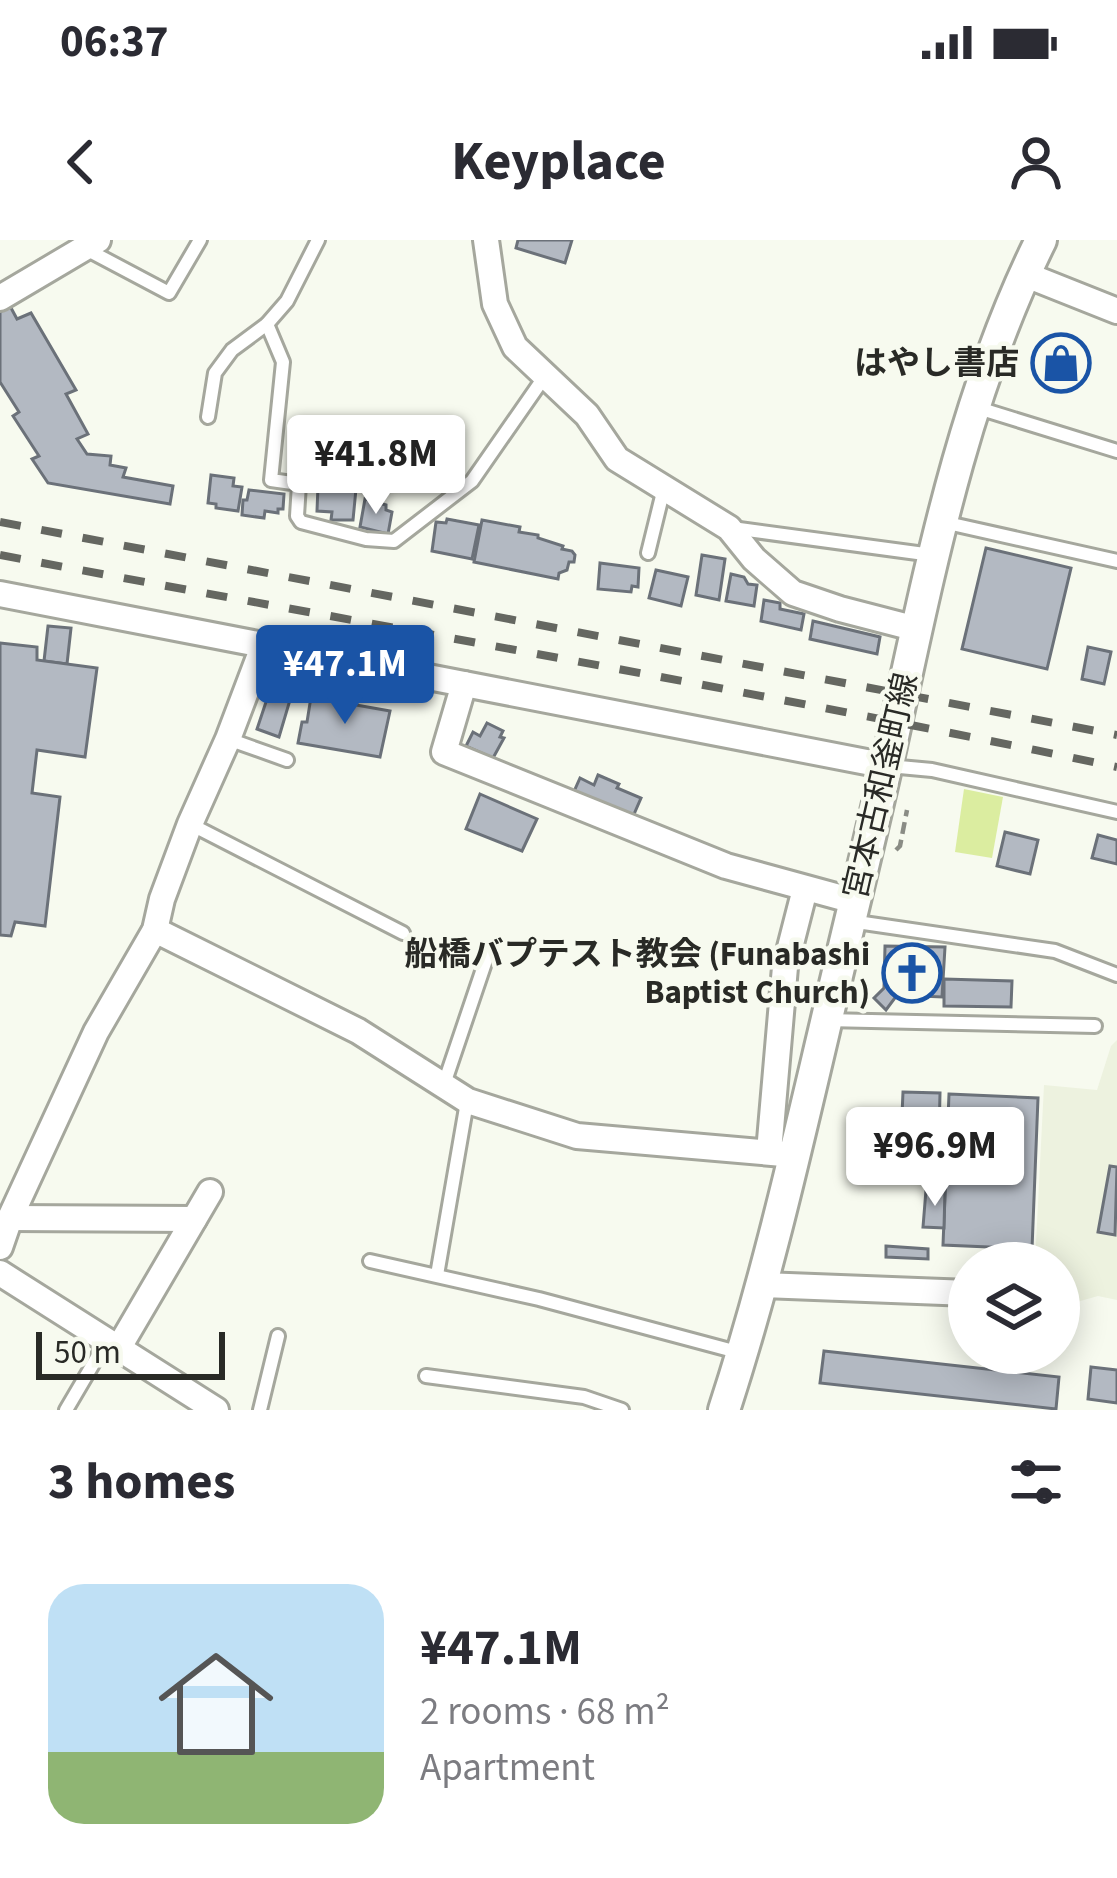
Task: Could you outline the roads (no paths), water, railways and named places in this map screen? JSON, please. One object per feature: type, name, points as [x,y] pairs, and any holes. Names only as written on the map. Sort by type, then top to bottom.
[{"type":"street","points":[[486,240],[494,304],[515,347],[586,415],[617,459],[729,528],[754,559],[794,593],[917,628]]},
{"type":"street","name":"宮本古和釜町線","points":[[724,1410],[763,1285],[782,1154],[826,1020],[942,521],[996,338],[1041,240]]},
{"type":"street","points":[[0,298],[90,244]]},
{"type":"street","points":[[1024,274],[1117,311]]},
{"type":"street","points":[[0,594],[886,766]]},
{"type":"street","points":[[0,1247],[96,1032],[155,929],[190,824],[264,644]]},
{"type":"street","points":[[464,685],[444,752],[726,866],[805,889],[852,911]]},
{"type":"street","points":[[155,929],[358,1031],[468,1101],[577,1136],[782,1154],[785,967],[805,889]]},
{"type":"street","points":[[112,1346],[210,1192]]},
{"type":"street","points":[[10,1218],[194,1219]]},
{"type":"street","points":[[0,1273],[216,1410]]},
{"type":"street","points":[[763,1285],[948,1291]]},
{"type":"lane","points":[[90,244],[169,293],[200,240]]},
{"type":"lane","points":[[208,417],[215,373],[232,350],[267,324],[287,301],[318,240]]},
{"type":"lane","points":[[267,324],[283,362],[271,479],[299,484],[297,516],[301,522],[366,539],[394,541],[472,482],[545,376]]},
{"type":"lane","points":[[974,406],[1117,451]]},
{"type":"lane","points":[[648,554],[664,488]]},
{"type":"lane","points":[[942,521],[1117,561]]},
{"type":"lane","points":[[729,528],[933,555]]},
{"type":"lane","points":[[228,740],[287,760]]},
{"type":"lane","points":[[886,766],[932,770],[1117,812]]},
{"type":"lane","points":[[190,824],[403,933]]},
{"type":"lane","points":[[852,911],[1055,951],[1117,975]]},
{"type":"lane","points":[[442,1087],[488,954]]},
{"type":"lane","points":[[826,1020],[1095,1026]]},
{"type":"lane","points":[[436,1275],[468,1101]]},
{"type":"lane","points":[[370,1261],[538,1299],[742,1354]]},
{"type":"lane","points":[[260,1410],[278,1336]]},
{"type":"lane","points":[[66,1410],[112,1346]]},
{"type":"lane","points":[[426,1376],[584,1397],[622,1410]]},
{"type":"railway","points":[[0,522],[1117,735]]},
{"type":"railway","points":[[0,555],[699,684],[1117,767]]},
{"type":"place","name":"はやし書店","points":[[1061,363]]},
{"type":"place","name":"船橋バプテスト教会 (Funabashi Baptist Church)","points":[[912,973]]}]
